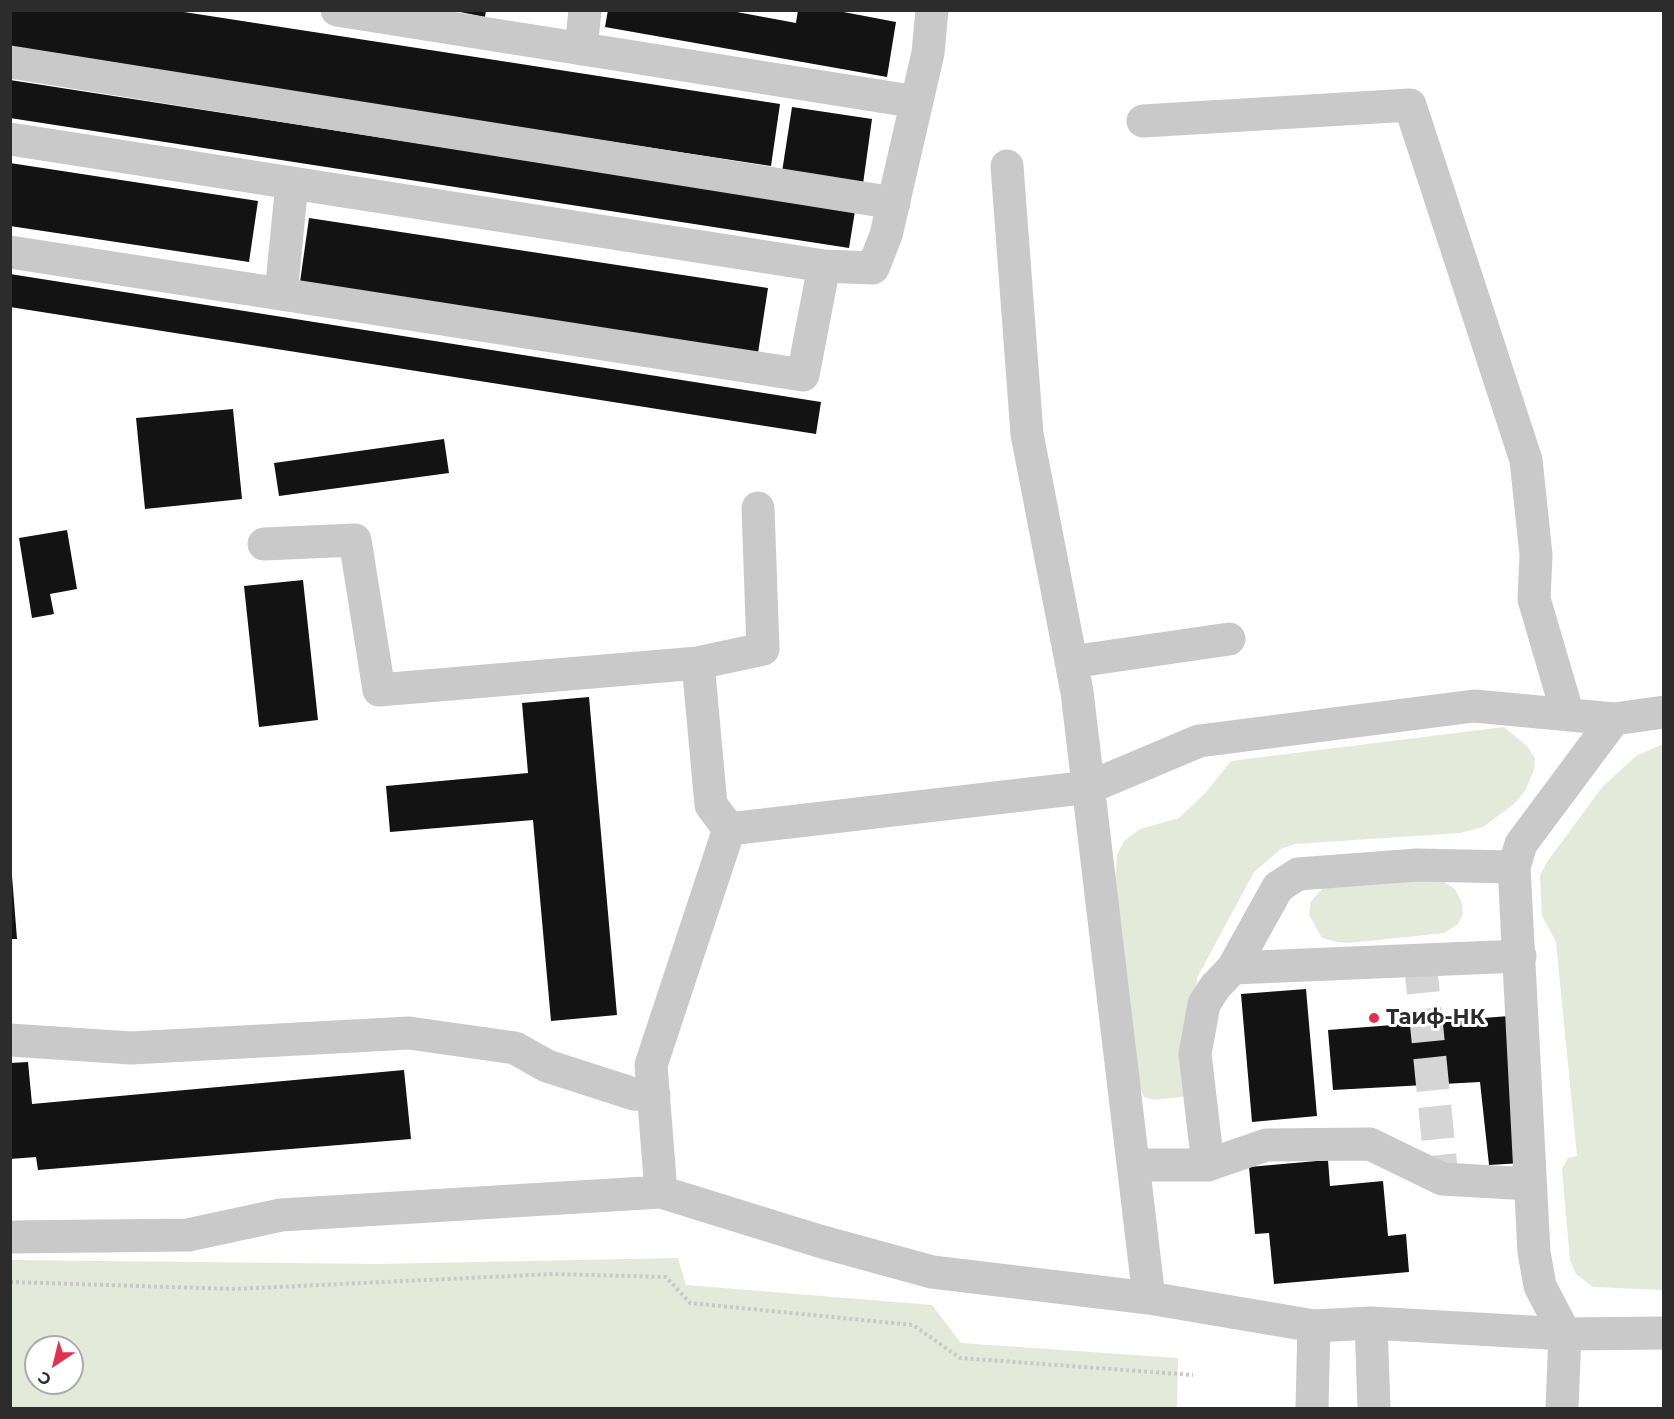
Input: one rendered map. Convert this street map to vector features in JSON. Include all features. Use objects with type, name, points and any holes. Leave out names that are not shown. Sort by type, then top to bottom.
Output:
[{"type":"lane","points":[[337,10],[917,102]]},
{"type":"lane","points":[[581,49],[585,10]]},
{"type":"lane","points":[[10,140],[824,266],[873,268],[886,235],[894,204],[928,53],[932,10]]},
{"type":"lane","points":[[10,62],[894,204]]},
{"type":"lane","points":[[1143,121],[1410,105],[1526,460],[1536,555],[1534,599],[1568,715]]},
{"type":"lane","points":[[1007,166],[1027,434],[1071,662],[1090,787],[1149,1298]]},
{"type":"lane","points":[[281,294],[292,183]]},
{"type":"lane","points":[[10,252],[803,375],[824,266]]},
{"type":"lane","points":[[264,544],[355,540],[379,690],[698,663],[763,649],[758,508]]},
{"type":"lane","points":[[1071,662],[1229,639]]},
{"type":"lane","points":[[698,663],[711,805],[729,829]]},
{"type":"lane","points":[[729,829],[1090,787],[1199,741],[1474,706],[1614,719],[1664,712]]},
{"type":"lane","points":[[1562,1408],[1565,1334],[1540,1286],[1534,1252],[1514,867],[1521,844],[1614,719]]},
{"type":"lane","points":[[661,1192],[651,1065],[729,829]]},
{"type":"lane","points":[[1208,1165],[1195,1054],[1204,1004],[1215,987],[1233,968],[1278,887],[1298,874],[1417,865],[1514,867]]},
{"type":"lane","points":[[1233,968],[1520,956]]},
{"type":"lane","points":[[10,1040],[131,1048],[409,1033],[515,1048],[547,1066],[634,1094],[654,1095]]},
{"type":"lane","points":[[1134,1166],[1208,1165],[1266,1145],[1370,1144],[1442,1179],[1530,1184]]},
{"type":"lane","points":[[10,1238],[188,1235],[281,1215],[661,1192],[819,1241],[932,1272],[1149,1298],[1314,1326],[1371,1323],[1565,1334],[1664,1333]]},
{"type":"lane","points":[[1371,1323],[1374,1408]]},
{"type":"lane","points":[[1312,1408],[1314,1326]]},
{"type":"path","points":[[10,1282],[234,1289],[553,1274],[666,1277],[690,1304],[913,1325],[960,1358],[1193,1374]]},
{"type":"green space","points":[[1504,727],[1527,746],[1535,758],[1534,770],[1525,791],[1514,804],[1483,827],[1460,833],[1295,844],[1281,849],[1254,872],[1197,978],[1189,1096],[1154,1100],[1144,1097],[1140,1088],[1115,885],[1117,855],[1124,841],[1140,829],[1179,818],[1206,792],[1231,761]]},
{"type":"green space","points":[[1663,744],[1663,1290],[1593,1287],[1576,1274],[1570,1260],[1562,1169],[1568,1158],[1577,1156],[1556,942],[1542,916],[1540,875],[1603,786],[1636,756]]},
{"type":"green space","points":[[1438,878],[1455,889],[1462,903],[1463,914],[1458,924],[1444,933],[1349,943],[1337,942],[1322,938],[1309,915],[1311,901],[1324,887]]},
{"type":"green space","points":[[678,1258],[686,1285],[932,1305],[961,1343],[1178,1358],[1177,1408],[11,1408],[11,1260],[378,1264]]},
{"type":"building","points":[[10,10],[171,10],[780,104],[771,166],[10,50]]},
{"type":"building","points":[[450,10],[486,10],[485,17]]},
{"type":"building","points":[[608,10],[726,10],[796,23],[798,10],[833,10],[896,22],[887,77],[605,27]]},
{"type":"building","points":[[10,80],[855,211],[849,248],[10,118]]},
{"type":"building","points":[[792,107],[872,119],[863,184],[782,172]]},
{"type":"building","points":[[10,163],[258,201],[249,262],[10,226]]},
{"type":"building","points":[[309,218],[768,288],[758,353],[300,282]]},
{"type":"building","points":[[10,274],[821,402],[816,434],[10,307]]},
{"type":"building","points":[[233,409],[242,499],[145,509],[136,418]]},
{"type":"building","points":[[444,439],[449,473],[279,496],[274,463]]},
{"type":"building","points":[[67,530],[77,589],[50,594],[54,614],[32,618],[19,538]]},
{"type":"building","points":[[303,580],[318,720],[259,727],[244,586]]},
{"type":"building","points":[[589,697],[617,1015],[551,1021],[533,820],[390,832],[386,786],[528,773],[522,703]]},
{"type":"building","points":[[12,876],[17,939],[10,939],[10,877]]},
{"type":"building","points":[[1306,989],[1317,1116],[1252,1122],[1241,994]]},
{"type":"building","points":[[1509,1016],[1523,1163],[1489,1165],[1480,1082],[1333,1090],[1328,1030]]},
{"type":"building","points":[[28,1062],[32,1104],[404,1070],[411,1139],[38,1170],[36,1157],[10,1159],[10,1063]]},
{"type":"building","points":[[1328,1160],[1330,1186],[1383,1181],[1388,1236],[1406,1234],[1409,1272],[1274,1284],[1269,1233],[1255,1234],[1249,1167]]},
{"type":"tunnel","points":[[1420,960],[1442,1179]]},
{"type":"place","name":"Таиф-НК","points":[[1374,1018]]}]
